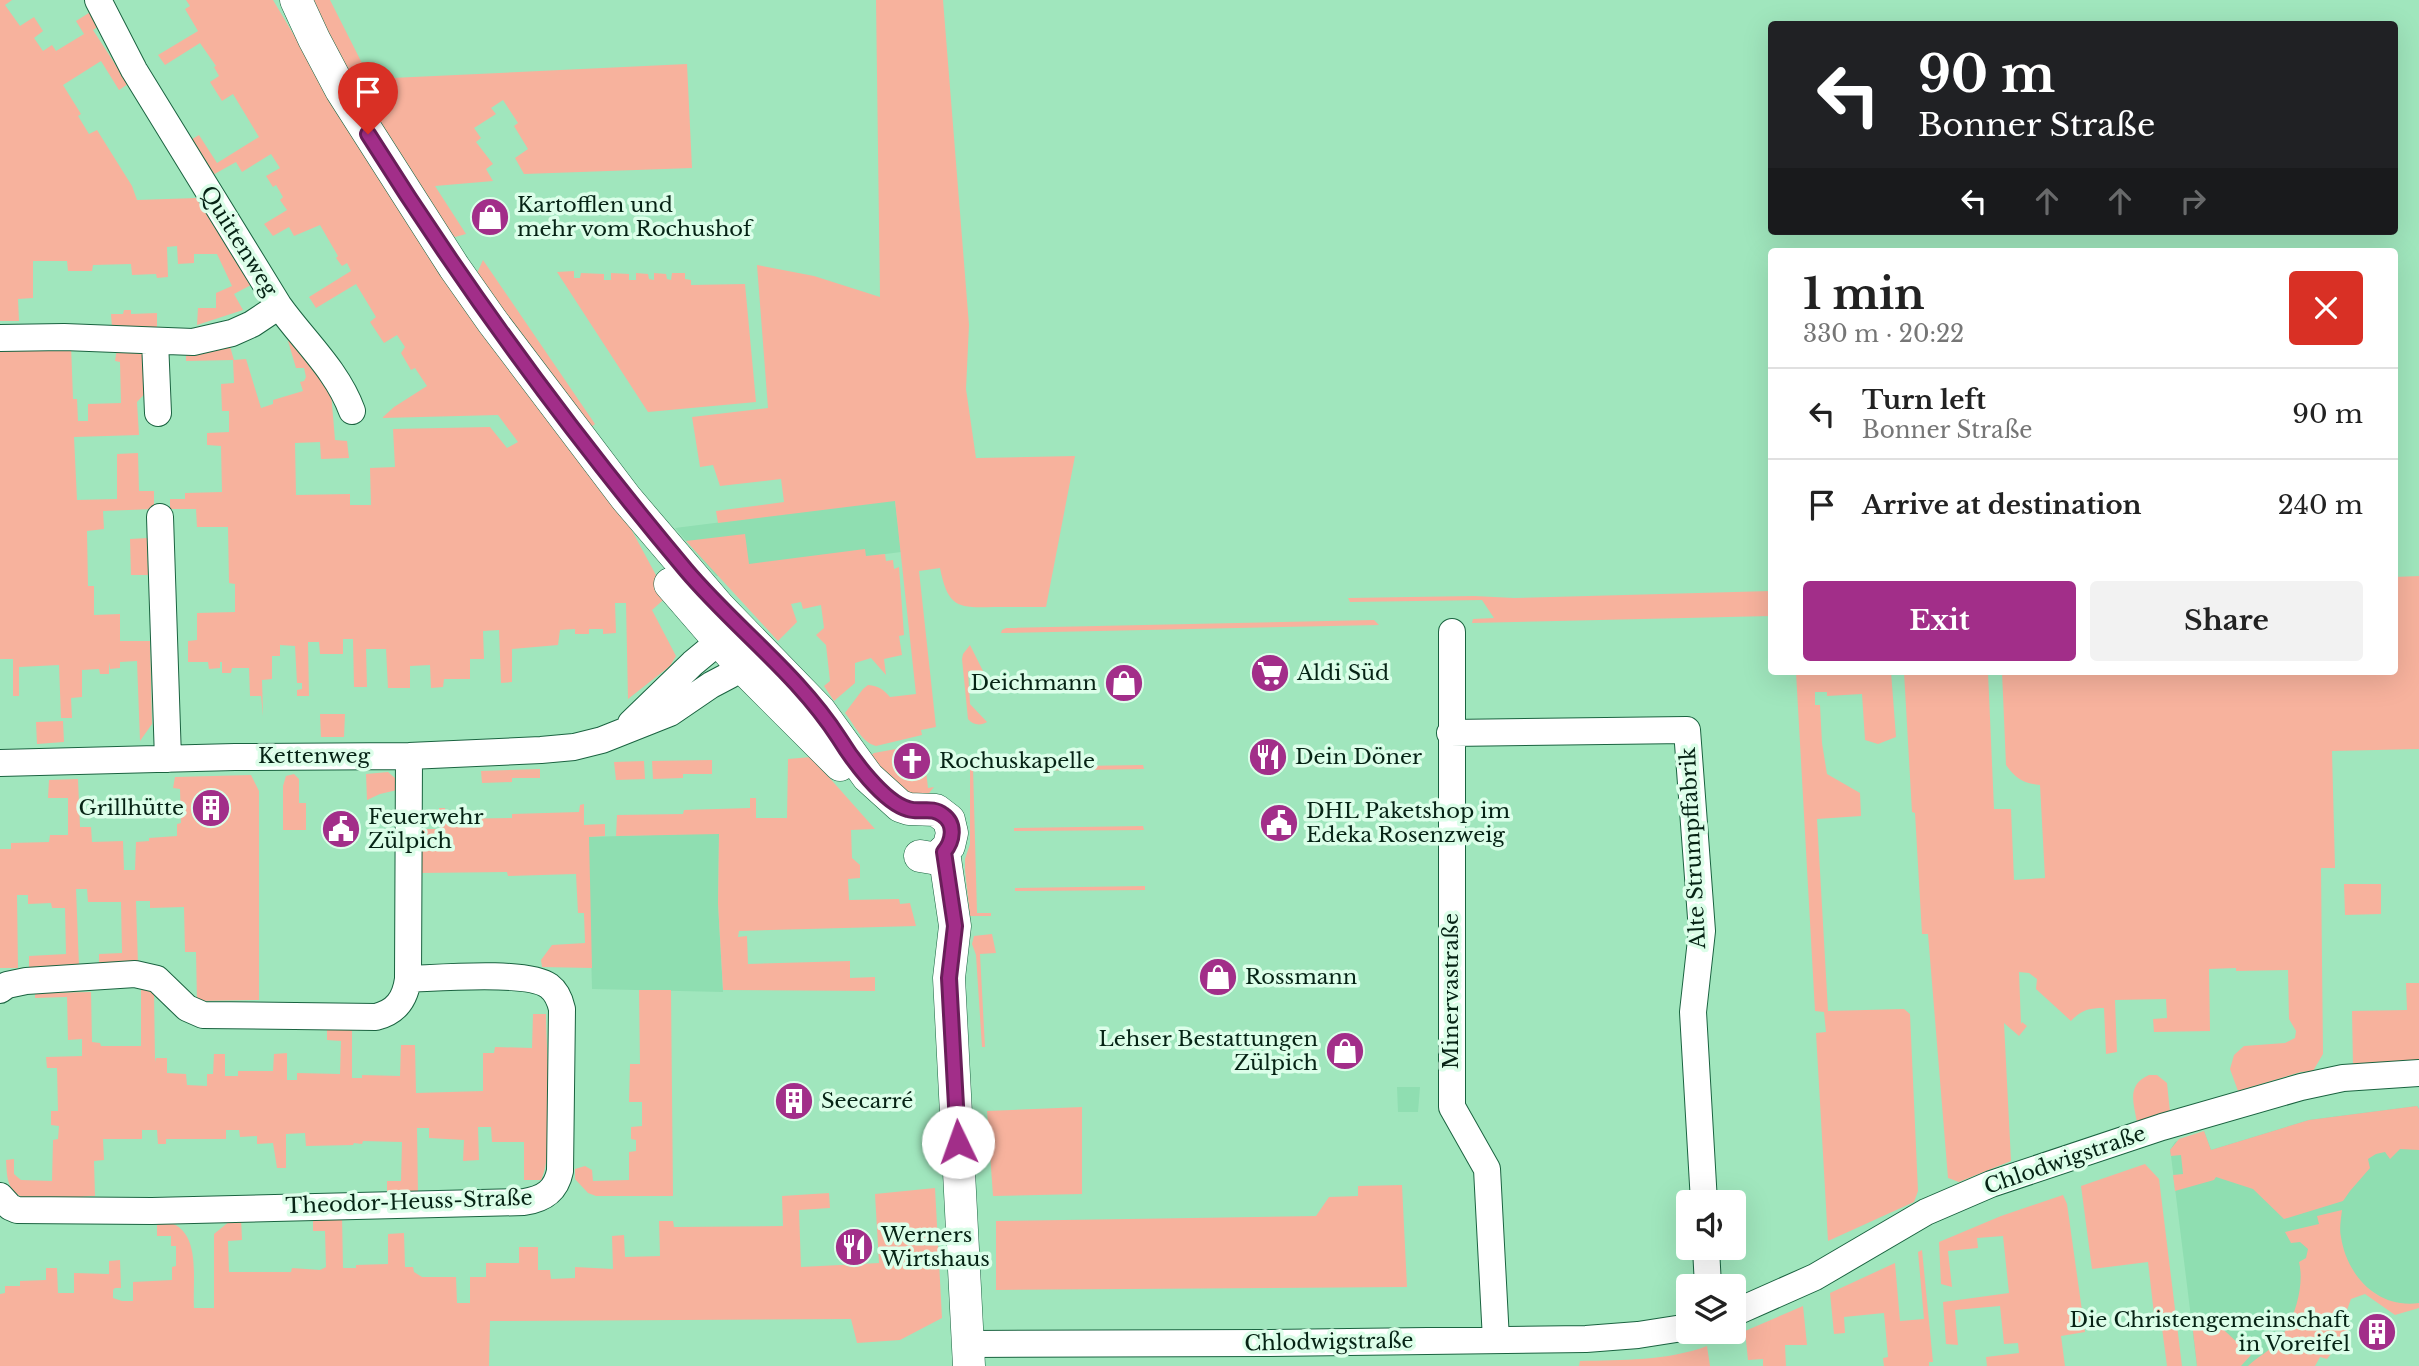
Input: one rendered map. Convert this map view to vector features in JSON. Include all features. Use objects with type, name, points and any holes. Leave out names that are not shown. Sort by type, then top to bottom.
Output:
[{"type":"main road","points":[[288,0],[314,39]]},
{"type":"main road","points":[[296,0],[341,90],[454,267],[626,498],[662,574],[728,634],[922,837],[955,926],[949,978],[968,1355]]},
{"type":"street","name":"Quittenweg","points":[[0,338],[64,337],[193,342],[252,324],[279,306],[134,70],[98,0]]},
{"type":"street","points":[[279,306],[331,370],[344,390],[352,411]]},
{"type":"street","points":[[155,341],[158,413]]},
{"type":"street","points":[[160,517],[168,759]]},
{"type":"street","name":"Minervastraße","points":[[1452,632],[1452,1107],[1487,1169],[1496,1340]]},
{"type":"street","name":"Kettenweg","points":[[625,729],[693,663],[728,634]]},
{"type":"street","name":"Kettenweg","points":[[0,763],[409,756],[574,747],[602,740],[670,713],[750,657]]},
{"type":"street","name":"Alte Strumpffabrik","points":[[1450,733],[1687,730],[1702,930],[1693,1012],[1703,1190]]},
{"type":"street","points":[[0,990],[13,980],[135,974],[158,979],[187,1008],[203,1015],[376,1017],[386,1014],[399,1005],[408,979],[409,756]]},
{"type":"street","name":"Theodor-Heuss-Straße","points":[[0,1196],[10,1207],[17,1210],[152,1211],[524,1202],[547,1195],[555,1186],[560,1171],[562,1009],[559,996],[543,982],[525,978],[408,979]]},
{"type":"street","name":"Chlodwigstraße","points":[[1746,1308],[1815,1277],[1926,1212],[1991,1184],[2162,1127],[2301,1087],[2343,1078],[2419,1073]]},
{"type":"street","name":"Chlodwigstraße","points":[[968,1355],[1586,1339],[1676,1329]]},
{"type":"shaded area","points":[[0,0],[12,0],[5,5],[20,26],[34,17],[43,31],[34,38],[43,51],[52,45],[56,51],[84,34],[76,21],[92,11],[100,25],[93,30],[128,84],[119,90],[101,61],[63,85],[81,114],[78,116],[89,134],[97,130],[132,186],[137,200],[197,198],[251,285],[234,294],[243,310],[197,325],[198,308],[216,308],[216,293],[232,286],[217,254],[194,254],[194,263],[178,264],[177,246],[167,247],[168,277],[157,278],[156,274],[132,275],[131,264],[93,265],[92,271],[68,271],[67,261],[33,261],[33,298],[18,299],[19,321],[0,321]]},
{"type":"shaded area","points":[[186,0],[273,0],[368,159],[623,514],[657,577],[670,594],[652,610],[676,656],[670,666],[628,699],[626,603],[615,603],[616,633],[603,634],[603,629],[589,629],[589,634],[575,634],[575,629],[560,630],[558,645],[512,649],[512,682],[501,683],[499,630],[483,631],[484,659],[470,659],[470,679],[444,679],[443,687],[431,688],[430,665],[410,666],[410,688],[388,688],[386,649],[366,649],[367,687],[354,687],[353,639],[343,639],[343,654],[320,654],[319,642],[308,642],[309,696],[297,696],[297,690],[302,689],[302,683],[297,683],[295,646],[280,645],[280,656],[272,656],[272,679],[262,680],[263,716],[261,696],[250,696],[249,668],[232,668],[231,673],[222,673],[222,662],[220,668],[209,669],[208,662],[188,662],[188,641],[197,640],[197,613],[235,612],[235,584],[229,583],[228,527],[197,527],[196,509],[170,509],[170,499],[185,499],[185,493],[222,492],[221,446],[207,445],[207,433],[229,432],[229,411],[222,411],[221,384],[234,383],[233,360],[186,361],[186,350],[228,340],[234,360],[246,359],[261,408],[273,404],[273,400],[303,391],[300,382],[306,377],[304,368],[296,368],[288,341],[297,338],[331,392],[335,440],[347,441],[349,458],[321,459],[320,442],[295,443],[296,495],[350,494],[350,505],[371,505],[370,468],[395,467],[393,429],[490,427],[507,448],[518,442],[498,415],[382,418],[427,386],[415,368],[411,370],[401,353],[405,347],[397,335],[384,343],[370,322],[376,317],[356,284],[316,308],[309,297],[351,271],[347,263],[342,266],[336,258],[338,256],[320,225],[294,236],[289,227],[273,236],[264,224],[287,210],[280,200],[283,197],[276,185],[273,187],[266,176],[280,168],[271,154],[242,172],[236,162],[211,176],[189,141],[199,135],[217,163],[259,137],[233,94],[222,101],[210,82],[219,76],[214,67],[216,66],[200,43],[165,65],[158,55],[198,31],[185,9],[190,6]]},
{"type":"shaded area","points":[[308,0],[330,0],[370,79],[687,64],[692,168],[524,174],[515,158],[528,149],[514,126],[518,123],[503,100],[491,108],[496,114],[474,128],[481,138],[476,142],[493,164],[486,169],[493,181],[435,186],[466,234],[455,237],[446,231],[381,129]]},
{"type":"shaded area","points":[[876,0],[943,0],[969,325],[966,389],[976,458],[1075,456],[1046,607],[963,606],[951,598],[940,568],[919,571],[936,727],[921,730],[922,735],[876,746],[862,737],[845,713],[863,689],[868,685],[875,686],[890,697],[916,694],[895,501],[718,523],[716,511],[784,502],[781,479],[720,486],[713,465],[700,467],[692,417],[768,408],[757,265],[814,276],[880,297]]},
{"type":"shaded area","points":[[483,260],[595,424],[587,430],[477,273]]},
{"type":"shaded area","points":[[574,271],[574,278],[580,278],[581,273],[604,274],[604,280],[611,280],[611,273],[629,274],[629,280],[636,280],[636,273],[648,274],[649,279],[654,280],[654,273],[666,274],[667,279],[671,280],[672,273],[685,273],[685,279],[691,280],[691,285],[745,284],[756,402],[648,412],[557,272]]},
{"type":"shaded area","points":[[124,310],[131,310],[131,314],[157,313],[157,330],[112,327],[111,314],[123,314]]},
{"type":"shaded area","points":[[0,345],[71,345],[73,399],[77,399],[78,421],[88,421],[88,404],[121,403],[120,362],[115,361],[117,349],[145,353],[150,388],[137,402],[139,435],[74,437],[77,500],[117,499],[117,454],[138,453],[139,491],[154,491],[154,509],[103,511],[104,529],[87,531],[88,586],[94,586],[94,615],[120,614],[120,641],[150,641],[152,724],[140,741],[137,661],[120,662],[120,668],[110,669],[109,662],[109,674],[100,674],[99,669],[82,670],[82,697],[71,698],[72,718],[61,718],[59,665],[19,667],[19,696],[13,696],[13,659],[0,659]]},
{"type":"shaded area","points":[[895,500],[901,552],[716,576],[675,528]]},
{"type":"shaded area","points":[[745,534],[749,564],[865,549],[866,556],[885,554],[886,561],[893,560],[894,569],[899,567],[904,635],[899,636],[902,655],[884,659],[886,675],[871,658],[855,663],[855,683],[834,701],[824,686],[830,681],[826,645],[816,635],[824,628],[821,605],[803,609],[801,602],[791,604],[797,622],[778,641],[686,541]]},
{"type":"shaded area","points":[[147,538],[148,575],[131,575],[130,539]]},
{"type":"shaded area","points":[[2419,576],[2419,749],[2332,751],[2335,868],[2321,868],[2323,1054],[2313,1071],[2301,1072],[2238,1091],[2230,1069],[2234,1055],[2244,1046],[2285,1043],[2295,1038],[2296,1031],[2289,1019],[2288,970],[2209,969],[2210,1031],[2154,1032],[2153,1019],[2167,1018],[2166,999],[2115,1000],[2117,1052],[2106,1054],[2104,1008],[2086,1010],[2071,1021],[2036,989],[2037,979],[2029,973],[2019,972],[2021,1024],[2022,1022],[2027,1026],[2019,1036],[2004,1023],[2011,1161],[1959,1182],[1948,1178],[1928,934],[1922,934],[1904,675],[1988,675],[1994,809],[2011,809],[2014,880],[2045,878],[2040,785],[2020,780],[2006,765],[2002,675],[2398,675],[2398,577]]},
{"type":"shaded area","points":[[1768,591],[1768,616],[1472,623],[1473,619],[1494,618],[1482,600],[1350,602],[1348,598],[1514,598]]},
{"type":"shaded area","points":[[1374,620],[1379,625],[1001,633],[1006,628]]},
{"type":"shaded area","points":[[970,645],[986,677],[968,671],[970,704],[987,722],[982,724],[974,724],[968,719],[962,659]]},
{"type":"shaded area","points":[[1796,675],[1891,675],[1896,737],[1878,744],[1865,740],[1862,694],[1827,696],[1827,692],[1815,692],[1815,705],[1820,705],[1827,774],[1860,793],[1861,816],[1817,819],[1828,1011],[1904,1009],[1910,1014],[1918,1191],[1914,1202],[1828,1241],[1816,1033],[1826,1032],[1824,1012],[1815,1011]]},
{"type":"shaded area","points":[[320,714],[345,714],[344,737],[321,737]]},
{"type":"shaded area","points":[[63,721],[64,742],[37,744],[36,722]]},
{"type":"shaded area","points":[[923,744],[928,788],[934,787],[925,798],[908,797],[867,759],[874,753]]},
{"type":"shaded area","points":[[811,757],[875,829],[851,830],[852,858],[860,865],[860,878],[848,879],[849,900],[899,899],[900,904],[910,903],[916,926],[739,931],[738,937],[747,936],[748,964],[850,961],[850,978],[875,977],[875,991],[723,990],[718,903],[719,834],[616,836],[617,815],[683,814],[684,810],[750,808],[750,798],[756,798],[756,818],[787,818],[788,759]]},
{"type":"shaded area","points":[[974,759],[990,759],[990,765],[973,767],[977,913],[991,913],[991,916],[970,916],[965,870],[970,844],[970,765]]},
{"type":"shaded area","points":[[712,760],[712,774],[683,774],[683,778],[653,779],[652,761]]},
{"type":"shaded area","points":[[644,761],[645,779],[616,780],[614,762]]},
{"type":"shaded area","points":[[1143,765],[1144,769],[1014,771],[1014,767]]},
{"type":"shaded area","points":[[540,769],[540,778],[512,778],[512,782],[482,783],[481,771]]},
{"type":"shaded area","points":[[388,772],[395,778],[397,790],[367,800],[366,774]]},
{"type":"shaded area","points":[[294,774],[299,779],[299,803],[306,803],[306,830],[283,830],[283,786],[286,776]]},
{"type":"shaded area","points":[[251,775],[259,791],[259,1000],[197,1001],[196,952],[185,952],[184,907],[150,908],[150,901],[136,901],[138,965],[99,965],[99,954],[122,953],[121,902],[88,902],[87,889],[76,889],[79,966],[29,967],[29,956],[66,954],[65,908],[52,908],[51,903],[28,904],[28,895],[17,895],[18,968],[0,968],[0,849],[11,849],[11,843],[49,842],[50,835],[68,835],[68,798],[48,798],[49,780],[78,779],[80,827],[91,827],[92,842],[123,841],[124,870],[135,870],[136,842],[177,836],[177,824],[181,823],[180,789],[173,788],[175,777]]},
{"type":"shaded area","points":[[584,804],[584,825],[605,824],[605,836],[589,837],[592,968],[542,967],[541,960],[552,945],[585,943],[584,913],[578,913],[576,874],[508,876],[507,872],[418,873],[418,829],[440,829],[439,808],[445,808],[446,819],[512,818],[512,814],[579,812],[580,805]]},
{"type":"shaded area","points":[[1143,826],[1144,830],[1014,831],[1014,828]]},
{"type":"shaded area","points":[[719,833],[718,904],[723,992],[592,989],[588,837]]},
{"type":"shaded area","points":[[2344,884],[2381,884],[2381,914],[2345,915]]},
{"type":"shaded area","points":[[1145,886],[1145,890],[1015,891],[1015,888]]},
{"type":"shaded area","points":[[992,934],[996,953],[980,954],[985,1047],[982,1047],[976,955],[972,944],[974,936]]},
{"type":"shaded area","points":[[2406,983],[2419,983],[2419,1062],[2353,1067],[2352,1011],[2407,1010]]},
{"type":"shaded area","points":[[141,985],[154,990],[155,1062],[156,1058],[167,1058],[167,1073],[186,1074],[187,1085],[207,1086],[207,1074],[213,1074],[214,1054],[225,1054],[225,1076],[238,1076],[238,1071],[273,1071],[274,1054],[287,1053],[287,1080],[297,1080],[297,1073],[340,1074],[341,1041],[327,1040],[327,1029],[352,1029],[352,1078],[362,1078],[362,1075],[400,1076],[401,1045],[415,1045],[416,1093],[483,1091],[483,1053],[494,1053],[495,1047],[532,1048],[533,1014],[546,1014],[549,1125],[548,1148],[541,1180],[524,1180],[524,1142],[492,1142],[491,1127],[478,1127],[479,1160],[463,1161],[464,1140],[429,1138],[429,1128],[417,1128],[418,1194],[387,1195],[387,1181],[401,1181],[402,1142],[363,1141],[362,1144],[353,1145],[306,1146],[305,1133],[286,1134],[286,1168],[277,1168],[273,1143],[257,1144],[257,1136],[240,1137],[239,1130],[226,1130],[226,1139],[166,1139],[166,1144],[158,1144],[157,1130],[142,1130],[142,1139],[103,1139],[104,1160],[94,1161],[95,1196],[43,1199],[18,1195],[9,1184],[6,1160],[14,1159],[14,1174],[21,1180],[52,1181],[53,1140],[58,1139],[59,1126],[51,1125],[51,1111],[58,1111],[57,1068],[47,1068],[46,1057],[82,1056],[82,1039],[68,1040],[67,997],[35,998],[35,993],[91,992],[92,1042],[100,1043],[101,1046],[141,1046]]},
{"type":"shaded area","points":[[639,990],[671,990],[673,1196],[596,1196],[588,1193],[575,1179],[575,1169],[585,1166],[592,1170],[593,1181],[629,1180],[629,1152],[636,1151],[636,1140],[631,1139],[631,1127],[642,1126],[642,1102],[629,1102],[630,1064],[640,1064]]},
{"type":"shaded area","points":[[2149,1075],[2157,1075],[2167,1083],[2170,1112],[2137,1122],[2134,1089]]},
{"type":"shaded area","points":[[1397,1087],[1420,1087],[1418,1112],[1398,1112]]},
{"type":"shaded area","points":[[2417,1106],[2419,1308],[2386,1301],[2366,1287],[2331,1294],[2292,1366],[2197,1366],[2170,1150],[2175,1142],[2204,1131],[2211,1150],[2309,1120]]},
{"type":"shaded area","points":[[2417,1106],[2419,1150],[2400,1149],[2390,1159],[2385,1152],[2368,1159],[2370,1168],[2343,1201],[2284,1219],[2253,1189],[2216,1177],[2214,1180],[2175,1191],[2173,1175],[2183,1174],[2181,1155],[2171,1156],[2170,1150],[2179,1139],[2204,1131],[2211,1150],[2309,1120]]},
{"type":"shaded area","points":[[1082,1107],[1082,1194],[993,1196],[987,1111]]},
{"type":"shaded area","points":[[2145,1164],[2159,1179],[2182,1366],[2167,1366],[2160,1313],[2154,1314],[2148,1262],[2092,1269],[2081,1186]]},
{"type":"shaded area","points":[[1402,1185],[1407,1287],[996,1290],[996,1221],[1316,1216],[1329,1197],[1358,1196],[1358,1186]]},
{"type":"shaded area","points":[[935,1188],[942,1318],[900,1340],[857,1343],[851,1319],[490,1321],[489,1366],[0,1366],[0,1294],[5,1293],[5,1286],[20,1286],[20,1281],[46,1280],[46,1268],[57,1268],[58,1293],[74,1293],[74,1273],[109,1274],[109,1261],[120,1260],[121,1288],[113,1290],[113,1298],[133,1301],[133,1282],[172,1280],[172,1267],[176,1266],[176,1246],[171,1246],[171,1236],[157,1236],[157,1221],[172,1223],[182,1230],[189,1240],[194,1267],[194,1308],[214,1308],[214,1234],[230,1221],[241,1218],[242,1240],[228,1241],[229,1272],[291,1272],[292,1268],[320,1270],[326,1267],[325,1231],[313,1231],[313,1217],[342,1216],[343,1268],[388,1264],[388,1234],[404,1233],[405,1267],[413,1267],[414,1272],[422,1277],[456,1277],[457,1303],[470,1303],[470,1277],[486,1277],[486,1263],[519,1263],[519,1247],[538,1247],[538,1270],[550,1270],[551,1279],[575,1278],[575,1267],[613,1269],[612,1236],[624,1235],[625,1257],[660,1256],[659,1221],[673,1221],[674,1227],[783,1226],[782,1196],[829,1193],[830,1208],[799,1210],[801,1267],[879,1263],[875,1194]]},
{"type":"shaded area","points":[[2063,1195],[2067,1204],[2085,1332],[2061,1336],[2065,1366],[1987,1366],[1986,1357],[2019,1353],[2018,1343],[2004,1344],[2000,1306],[1955,1310],[1958,1345],[1946,1344],[1943,1302],[2009,1293],[2003,1236],[1977,1238],[1978,1248],[1948,1251],[1952,1287],[1941,1284],[1939,1242],[2001,1216]]},
{"type":"shaded area","points":[[2342,1210],[2340,1227],[2344,1251],[2358,1277],[2378,1295],[2390,1301],[2419,1303],[2419,1308],[2395,1315],[2365,1294],[2351,1299],[2346,1313],[2349,1340],[2343,1349],[2337,1346],[2327,1359],[2320,1357],[2315,1366],[2248,1366],[2278,1341],[2289,1324],[2297,1303],[2299,1262],[2306,1258],[2308,1249],[2300,1242],[2291,1243],[2285,1232],[2319,1224],[2317,1216]]},
{"type":"shaded area","points":[[1922,1250],[1933,1362],[1929,1362],[1929,1366],[1884,1366],[1883,1358],[1888,1357],[1884,1313],[1844,1317],[1845,1333],[1834,1334],[1830,1293],[1895,1263],[1900,1321],[1924,1319],[1918,1252]]},
{"type":"shaded area","points":[[1803,1306],[1807,1345],[1785,1345],[1786,1366],[1763,1366],[1763,1359],[1748,1360],[1746,1331]]},
{"type":"shaded area","points":[[2213,1320],[2251,1355],[2241,1366],[2197,1366],[2192,1323]]},
{"type":"shaded area","points":[[1707,1346],[1710,1366],[1579,1366],[1580,1361],[1660,1357]]},
{"type":"place","name":"Kartofflen und mehr vom Rochushof","points":[[490,217]]},
{"type":"place","name":"Aldi Süd","points":[[1270,673]]},
{"type":"place","name":"Deichmann","points":[[1124,683]]},
{"type":"place","name":"Dein Döner","points":[[1268,757]]},
{"type":"place","name":"Rochuskapelle","points":[[912,761]]},
{"type":"place","name":"Grillhütte","points":[[211,808]]},
{"type":"place","name":"DHL Paketshop im Edeka Rosenzweig","points":[[1279,823]]},
{"type":"place","name":"Feuerwehr Zülpich","points":[[341,829]]},
{"type":"place","name":"Rossmann","points":[[1218,977]]},
{"type":"place","name":"Lehser Bestattungen Zülpich","points":[[1345,1051]]},
{"type":"place","name":"Seecarré","points":[[794,1101]]},
{"type":"place","name":"Werners Wirtshaus","points":[[854,1247]]},
{"type":"place","name":"Die Christengemeinschaft in Voreifel","points":[[2377,1332]]},
{"type":"route","points":[[368,134],[492,321],[617,486],[688,572],[813,703],[868,777],[901,806],[909,810],[936,810],[948,820],[952,833],[949,846],[944,852],[955,926],[949,978],[958,1142]]}]
